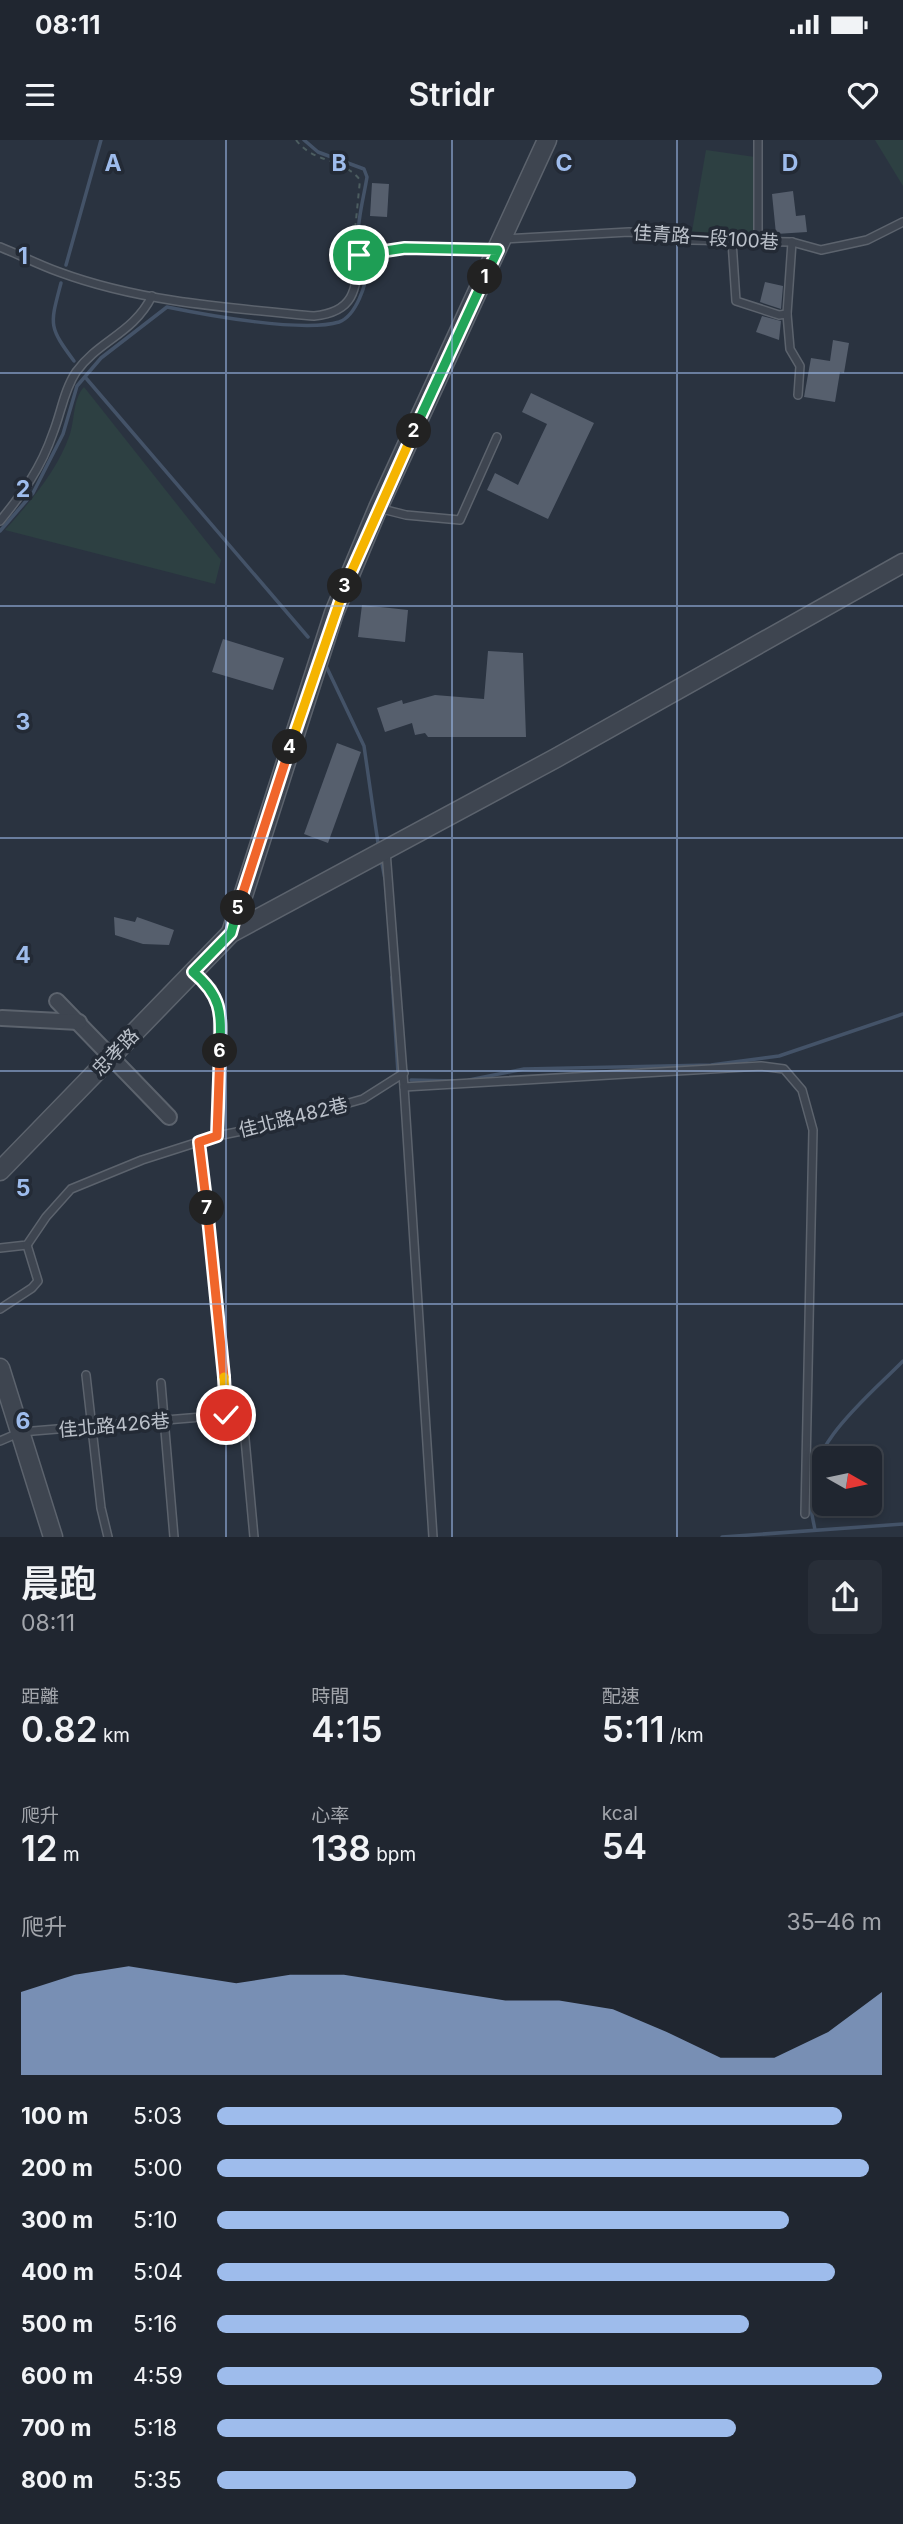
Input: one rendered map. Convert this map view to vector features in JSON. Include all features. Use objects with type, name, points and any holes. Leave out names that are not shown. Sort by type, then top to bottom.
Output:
[{"type":"street","points":[[231,933],[334,613],[378,508],[547,140]]},
{"type":"street","points":[[231,933],[903,563]]},
{"type":"street","name":"忠孝路","points":[[0,1171],[231,933]]},
{"type":"street","points":[[57,1001],[169,1117]]},
{"type":"street","points":[[2,1018],[79,1022]]},
{"type":"street","points":[[0,1368],[53,1537]]},
{"type":"lane","points":[[758,140],[758,240]]},
{"type":"lane","name":"佳青路一段100巷","points":[[359,255],[405,248],[500,244],[629,232],[732,241],[792,242],[821,250],[866,240],[903,222]]},
{"type":"lane","points":[[732,241],[736,301],[779,316],[787,314]]},
{"type":"lane","points":[[792,242],[787,314],[790,349],[800,366],[798,395]]},
{"type":"lane","points":[[0,247],[61,273],[152,296],[212,306],[313,316],[330,315],[345,308],[354,292],[359,255]]},
{"type":"lane","points":[[0,521],[35,476],[75,374],[87,359],[123,333],[142,315],[152,296]]},
{"type":"lane","points":[[378,508],[406,515],[460,520],[497,437]]},
{"type":"lane","points":[[386,850],[404,1073],[433,1537]]},
{"type":"lane","points":[[193,972],[212,988],[218,1005],[217,1136]]},
{"type":"lane","points":[[404,1087],[721,1068],[783,1069],[802,1090],[810,1109],[813,1129],[805,1514]]},
{"type":"lane","name":"佳北路482巷","points":[[27,1245],[46,1217],[71,1189],[142,1160],[217,1136],[271,1125],[363,1099],[404,1073]]},
{"type":"lane","points":[[199,1142],[222,1338],[226,1415],[243,1417],[254,1537]]},
{"type":"lane","points":[[0,1248],[27,1245],[38,1281],[0,1309]]},
{"type":"lane","points":[[86,1375],[101,1508],[108,1537]]},
{"type":"lane","points":[[161,1384],[174,1537]]},
{"type":"lane","name":"佳北路426巷","points":[[0,1441],[21,1433],[226,1415]]},
{"type":"path","points":[[296,140],[304,151],[342,164],[360,180],[354,240],[359,255]]},
{"type":"shaded area","points":[[875,140],[903,140],[903,186]]},
{"type":"shaded area","points":[[706,150],[755,157],[756,239],[691,237]]},
{"type":"shaded area","points":[[84,387],[221,560],[215,584],[5,530],[51,473],[70,434],[78,397]]},
{"type":"building","points":[[372,183],[389,184],[387,217],[370,216]]},
{"type":"building","points":[[793,191],[796,216],[805,215],[807,232],[776,234],[772,194]]},
{"type":"building","points":[[765,282],[783,286],[781,309],[760,302]]},
{"type":"building","points":[[762,316],[781,321],[779,340],[756,332]]},
{"type":"building","points":[[833,340],[849,343],[835,402],[804,397],[811,358],[830,361]]},
{"type":"building","points":[[531,393],[594,423],[548,519],[487,490],[495,473],[518,485],[547,424],[522,412]]},
{"type":"building","points":[[362,605],[408,610],[405,642],[358,637]]},
{"type":"building","points":[[223,639],[284,658],[273,690],[212,672]]},
{"type":"building","points":[[488,651],[523,653],[526,737],[428,737],[425,733],[415,735],[412,723],[385,732],[377,708],[402,700],[403,704],[435,695],[484,699]]},
{"type":"building","points":[[337,743],[361,752],[328,843],[304,834]]},
{"type":"building","points":[[114,917],[135,922],[137,917],[174,930],[169,945],[143,944],[115,935]]},
{"type":"waterway","points":[[66,265],[101,140]]},
{"type":"waterway","points":[[0,531],[33,493],[63,434],[77,386],[101,358],[167,307],[254,322],[302,325],[339,322],[351,313],[363,290],[366,274],[367,263],[358,236],[367,177],[364,169],[318,152],[304,140]]},
{"type":"waterway","points":[[61,283],[53,317],[54,325],[59,340],[74,361]]},
{"type":"waterway","points":[[85,377],[308,637]]},
{"type":"waterway","points":[[327,668],[364,746],[378,843]]},
{"type":"waterway","points":[[382,864],[385,879]]},
{"type":"waterway","points":[[392,977],[398,1073]]},
{"type":"waterway","points":[[469,1080],[524,1069],[711,1065],[779,1056],[903,1014]]},
{"type":"waterway","points":[[411,1080],[455,1081]]},
{"type":"waterway","points":[[815,1530],[810,1498],[818,1459],[843,1422],[903,1361]]},
{"type":"waterway","points":[[722,1537],[903,1524]]},
{"type":"route","points":[[226,1415],[222,1338],[199,1142],[217,1136],[220,1022],[212,988],[193,972],[231,933],[334,613],[378,508],[498,250],[405,248],[359,255]]}]
